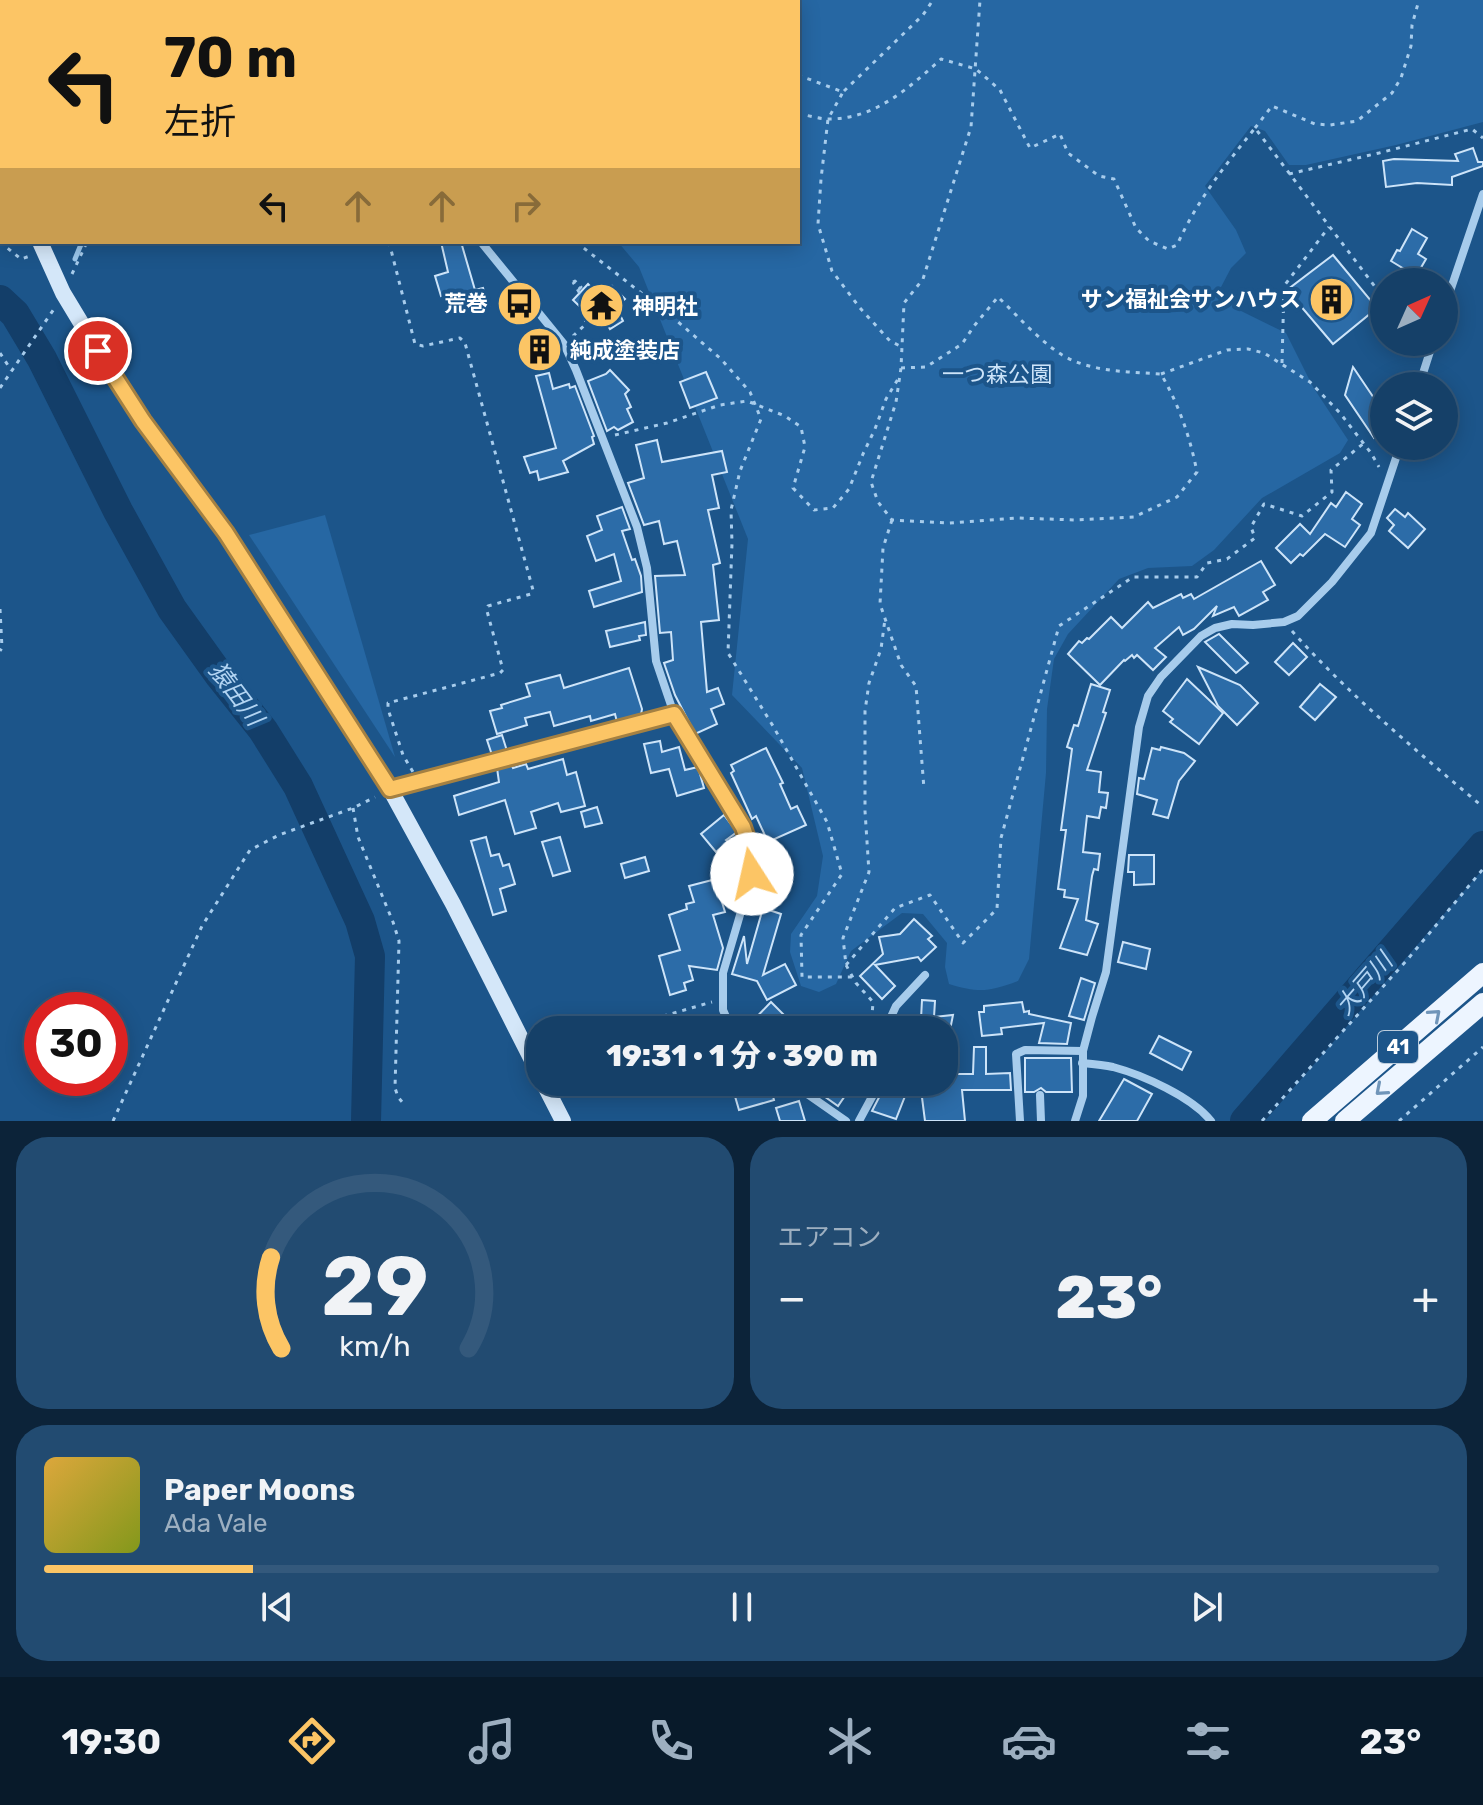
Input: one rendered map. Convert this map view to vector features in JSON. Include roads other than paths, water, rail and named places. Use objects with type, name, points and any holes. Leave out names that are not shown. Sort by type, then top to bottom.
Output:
[{"type":"main road","name":"41","points":[[1312,1121],[1483,973]]},
{"type":"main road","name":"41","points":[[1345,1121],[1483,1003]]},
{"type":"street","points":[[1457,268],[1483,194]]},
{"type":"street","points":[[483,244],[564,344],[576,370],[637,527],[647,568],[656,661],[674,714],[743,827],[752,853],[752,874],[723,973],[726,1016]]},
{"type":"street","points":[[42,246],[59,300],[226,533],[390,789],[526,1048]]},
{"type":"street","points":[[1075,1121],[1083,1096],[1083,1051],[1106,972],[1139,727],[1148,696],[1180,657],[1201,636],[1215,628],[1232,624],[1284,622],[1298,616],[1332,582],[1371,533],[1395,460]]},
{"type":"street","points":[[390,789],[674,714]]},
{"type":"street","points":[[891,1016],[896,1006],[925,975]]},
{"type":"street","points":[[1020,1121],[1016,1054],[1025,1050],[1083,1051]]},
{"type":"street","points":[[1082,1063],[1111,1066],[1135,1075],[1190,1101],[1211,1121]]},
{"type":"street","points":[[1040,1095],[1041,1121]]},
{"type":"street","points":[[550,1096],[563,1121]]},
{"type":"street","points":[[810,1096],[846,1121]]},
{"type":"street","points":[[859,1121],[872,1096]]},
{"type":"waterway","points":[[75,259],[81,244]]},
{"type":"waterway","name":"猿田川","points":[[0,300],[15,314],[42,359],[118,511],[172,609],[263,730],[298,786],[360,921],[370,956],[366,1121]]},
{"type":"waterway","name":"猿田川","points":[[15,314],[20,311]]},
{"type":"waterway","name":"大戸川","points":[[1245,1121],[1483,846]]},
{"type":"place","name":"サン福祉会サンハウス","points":[[1332,299]]},
{"type":"place","name":"荒巻","points":[[519,303]]},
{"type":"place","name":"神明社","points":[[601,306]]},
{"type":"place","name":"純成塗装店","points":[[539,350]]},
{"type":"park label","name":"一つ森公園","points":[[997,374]]}]
